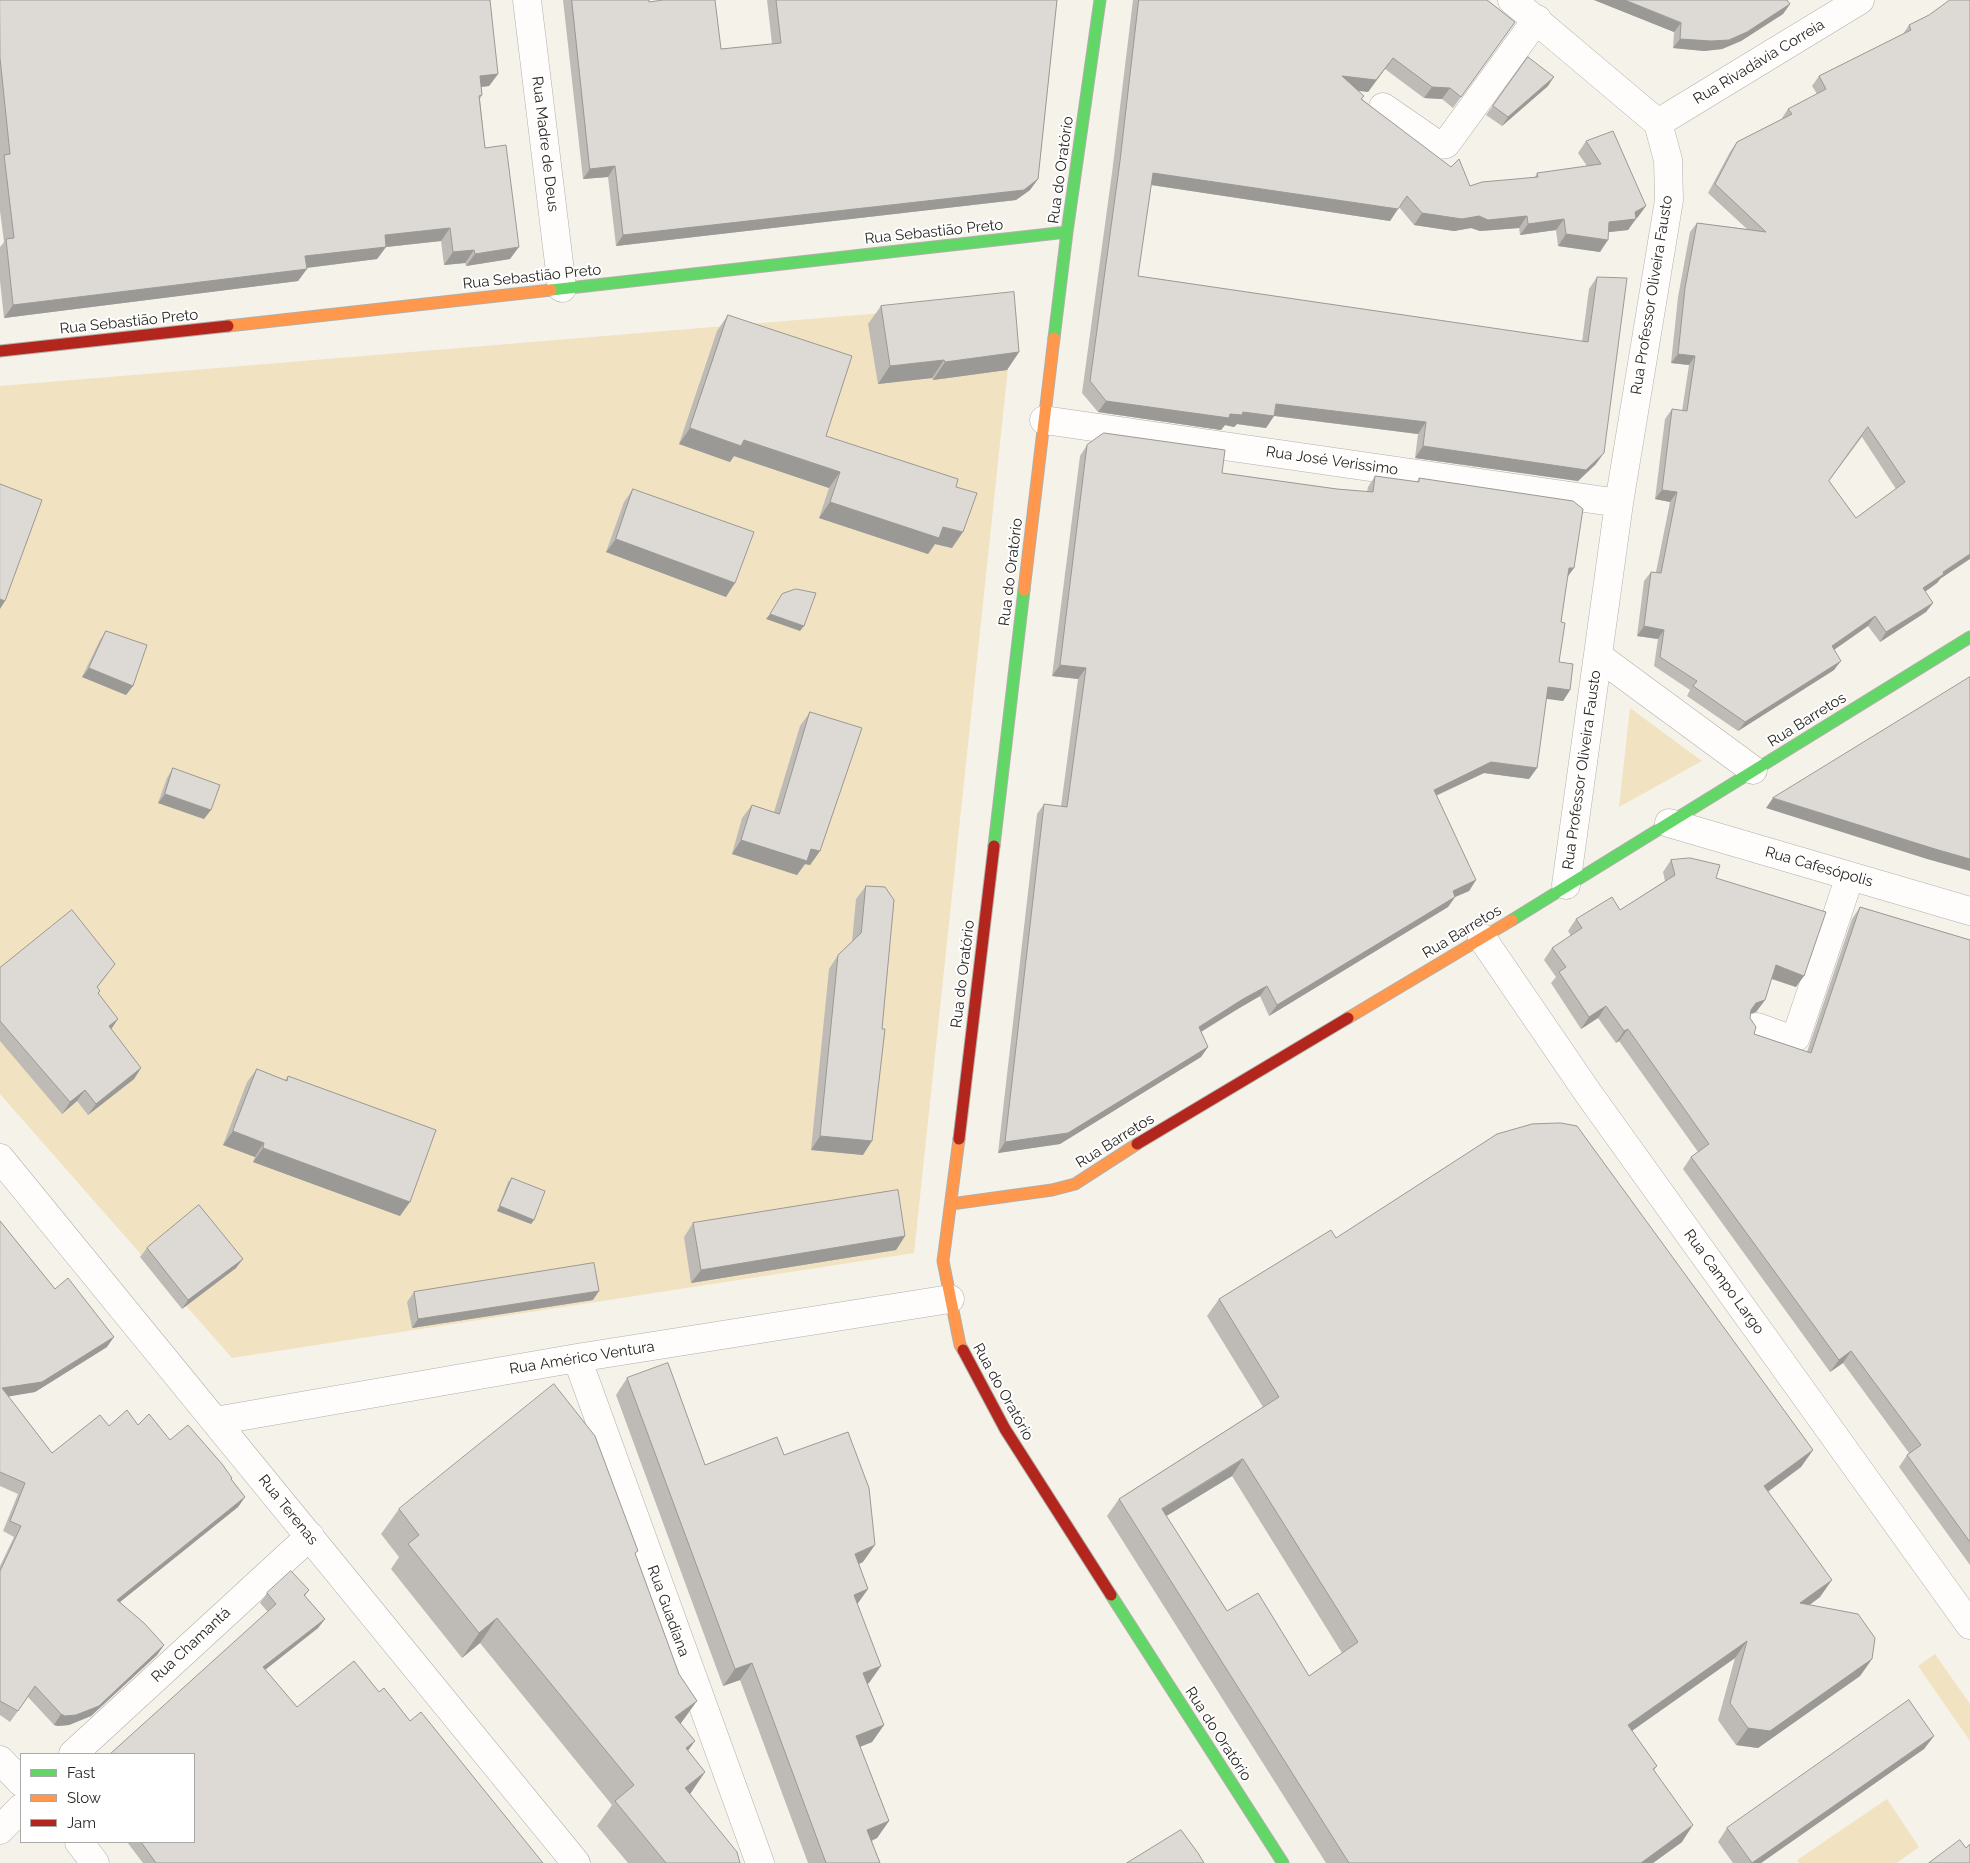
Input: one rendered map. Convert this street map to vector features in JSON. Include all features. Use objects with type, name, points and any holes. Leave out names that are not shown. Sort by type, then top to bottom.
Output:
[{"type":"street","name":"Rua Madre de Deus","points":[[527,0],[562,288]]},
{"type":"street","name":"Rua do Oratório","points":[[1100,0],[1067,232],[943,1261],[960,1345],[1005,1429],[1284,1863]]},
{"type":"street","points":[[1512,0],[1658,123]]},
{"type":"street","name":"Rua Rivadávia Correia","points":[[1658,123],[1860,0]]},
{"type":"street","points":[[1383,107],[1438,145],[1446,144],[1536,19]]},
{"type":"street","name":"Rua Professor Oliveira Fausto","points":[[1566,885],[1619,503],[1669,200],[1668,160],[1658,123]]},
{"type":"street","name":"Rua Sebastião Preto","points":[[0,351],[1067,232]]},
{"type":"street","name":"Rua José Verissimo","points":[[1044,420],[1619,503]]},
{"type":"street","name":"Rua Barretos","points":[[951,1204],[1052,1190],[1075,1184],[1179,1118],[1482,938],[1970,637]]},
{"type":"street","name":"Rua Professor Oliveira Fausto","points":[[1598,656],[1753,770]]},
{"type":"street","name":"Rua Cafesópolis","points":[[1669,823],[1970,911]]},
{"type":"street","points":[[1757,1027],[1790,1039],[1796,1037],[1850,876]]},
{"type":"street","name":"Rua Campo Largo","points":[[1482,938],[1588,1093],[1970,1625]]},
{"type":"street","name":"Rua Terenas","points":[[0,1158],[576,1863]]},
{"type":"street","name":"Rua Américo Ventura","points":[[215,1421],[577,1358],[950,1299]]},
{"type":"street","name":"Rua Guadiana","points":[[577,1358],[760,1863]]},
{"type":"street","name":"Rua Chamantá","points":[[74,1753],[310,1536]]},
{"type":"street","points":[[0,1760],[20,1781]]},
{"type":"street","points":[[0,1830],[20,1809]]},
{"type":"street","points":[[80,1843],[95,1863]]},
{"type":"shaded area","points":[[1015,302],[914,1253],[232,1358],[0,1094],[0,386]]},
{"type":"shaded area","points":[[1630,708],[1702,761],[1619,807]]},
{"type":"shaded area","points":[[1935,1654],[1970,1704],[1970,1741],[1918,1666]]},
{"type":"shaded area","points":[[1887,1799],[1919,1847],[1897,1863],[1799,1863],[1797,1860]]},
{"type":"building","points":[[0,0],[490,0],[498,74],[480,76],[482,95],[479,96],[485,148],[506,145],[519,247],[475,254],[474,250],[453,252],[450,228],[385,235],[386,247],[305,256],[307,269],[13,305],[6,239],[14,238],[4,155],[10,154],[0,58]]},
{"type":"building","points":[[572,0],[649,0],[649,2],[663,0],[715,0],[721,49],[781,43],[776,0],[1057,0],[1038,179],[1024,190],[623,235],[615,166],[590,169]]},
{"type":"building","points":[[1139,0],[1487,0],[1515,22],[1461,97],[1450,88],[1432,87],[1393,58],[1376,80],[1342,76],[1364,96],[1361,99],[1451,167],[1459,159],[1470,186],[1482,182],[1538,177],[1537,173],[1601,164],[1586,141],[1613,131],[1646,206],[1635,212],[1636,219],[1609,222],[1608,240],[1566,234],[1564,219],[1528,224],[1527,216],[1488,220],[1479,216],[1462,219],[1422,213],[1407,196],[1398,209],[1153,173],[1138,276],[1588,342],[1597,277],[1627,278],[1604,453],[1586,470],[1423,446],[1426,422],[1276,404],[1274,416],[1243,412],[1242,415],[1230,414],[1229,418],[1106,401],[1090,381],[1120,161]]},
{"type":"building","points":[[1625,0],[1787,0],[1790,4],[1747,32],[1729,40],[1711,41],[1680,39],[1681,23]]},
{"type":"building","points":[[1950,0],[1970,0],[1970,554],[1923,588],[1933,603],[1886,632],[1875,616],[1832,646],[1841,661],[1745,722],[1693,686],[1697,681],[1660,657],[1664,630],[1644,626],[1651,572],[1661,573],[1677,492],[1662,490],[1672,409],[1687,411],[1695,356],[1678,354],[1685,288],[1697,223],[1766,232],[1715,184],[1737,142],[1792,114],[1788,109],[1826,89],[1819,76],[1911,30],[1909,25],[1929,15]],"holes":[[[1868,427],[1905,482],[1856,518],[1829,481]]]},
{"type":"building","points":[[1528,57],[1554,77],[1508,117],[1493,106]]},
{"type":"building","points":[[1014,292],[1019,352],[945,362],[944,360],[890,366],[881,306]]},
{"type":"building","points":[[728,315],[852,356],[826,436],[958,479],[956,487],[977,493],[963,532],[943,527],[939,538],[830,502],[840,472],[744,440],[741,446],[690,428]]},
{"type":"building","points":[[1104,433],[1225,450],[1222,473],[1337,489],[1373,492],[1375,476],[1419,482],[1419,478],[1573,501],[1583,509],[1574,568],[1569,568],[1561,622],[1565,623],[1559,662],[1573,664],[1570,690],[1548,687],[1537,768],[1491,762],[1434,790],[1476,880],[1453,891],[1455,897],[1277,1005],[1267,986],[1243,999],[1199,1027],[1208,1047],[1068,1133],[1005,1142],[1044,804],[1067,807],[1086,668],[1060,665],[1087,445]]},
{"type":"building","points":[[0,484],[42,500],[5,601],[0,599]]},
{"type":"building","points":[[633,489],[754,532],[735,583],[616,539]]},
{"type":"building","points":[[796,589],[816,593],[804,626],[770,614],[782,594]]},
{"type":"building","points":[[106,631],[147,645],[133,686],[89,668]]},
{"type":"building","points":[[1970,677],[1970,859],[1773,798]]},
{"type":"building","points":[[810,712],[862,728],[820,851],[811,849],[807,861],[741,840],[752,805],[779,814]]},
{"type":"building","points":[[173,768],[220,785],[211,810],[165,794]]},
{"type":"building","points":[[1690,858],[1720,865],[1716,878],[1826,912],[1804,976],[1776,965],[1765,1000],[1756,1003],[1751,1010],[1750,1018],[1756,1027],[1754,1034],[1811,1053],[1860,907],[1970,940],[1970,1542],[1907,1455],[1921,1445],[1851,1351],[1839,1360],[1691,1157],[1709,1144],[1628,1029],[1624,1031],[1606,1006],[1589,1017],[1559,972],[1566,967],[1552,948],[1582,928],[1576,919],[1612,897],[1620,910],[1675,875],[1671,860]]},
{"type":"building","points":[[866,886],[885,887],[894,900],[882,1029],[885,1029],[872,1141],[820,1136],[838,955],[861,933]]},
{"type":"building","points":[[72,910],[115,964],[97,987],[100,991],[98,993],[118,1019],[109,1026],[141,1068],[96,1104],[85,1090],[70,1102],[0,1021],[0,968]]},
{"type":"building","points":[[257,1069],[287,1081],[288,1076],[436,1130],[410,1202],[263,1148],[264,1143],[233,1131]]},
{"type":"building","points":[[1561,1123],[1577,1126],[1813,1450],[1764,1486],[1832,1580],[1800,1603],[1858,1614],[1875,1638],[1872,1659],[1770,1731],[1748,1728],[1730,1703],[1747,1641],[1628,1725],[1657,1766],[1653,1769],[1693,1825],[1641,1863],[1349,1863],[1119,1499],[1279,1397],[1219,1299],[1331,1230],[1336,1238],[1497,1134],[1532,1124]],"holes":[[[1243,1459],[1358,1642],[1309,1676],[1258,1593],[1227,1611],[1162,1509]]]},
{"type":"building","points":[[512,1178],[545,1191],[534,1220],[500,1206]]},
{"type":"building","points":[[898,1190],[905,1236],[701,1270],[693,1223]]},
{"type":"building","points":[[199,1205],[243,1259],[188,1300],[147,1248]]},
{"type":"building","points":[[0,1221],[55,1289],[68,1278],[114,1337],[42,1382],[2,1388],[52,1453],[100,1415],[109,1426],[127,1410],[138,1425],[149,1414],[170,1440],[188,1425],[222,1464],[245,1497],[117,1600],[144,1623],[164,1645],[99,1706],[76,1715],[65,1716],[61,1714],[35,1686],[18,1711],[0,1701],[0,1571],[21,1526],[10,1521],[25,1483],[0,1472]]},
{"type":"building","points":[[594,1263],[599,1291],[418,1319],[414,1292]]},
{"type":"building","points":[[668,1363],[705,1465],[777,1437],[784,1455],[848,1432],[869,1488],[875,1545],[855,1554],[868,1589],[854,1595],[881,1666],[863,1673],[884,1725],[856,1736],[889,1821],[867,1830],[880,1863],[826,1863],[752,1663],[735,1669],[627,1378]]},
{"type":"building","points":[[554,1384],[595,1436],[638,1551],[635,1553],[679,1674],[697,1701],[675,1717],[695,1741],[686,1748],[705,1772],[685,1788],[737,1852],[740,1863],[666,1863],[615,1801],[634,1785],[497,1618],[479,1633],[408,1544],[419,1535],[399,1509]]},
{"type":"building","points":[[291,1571],[309,1590],[304,1595],[325,1619],[263,1667],[297,1707],[354,1661],[379,1692],[384,1688],[410,1721],[421,1712],[543,1863],[156,1863],[142,1843],[195,1843],[195,1753],[111,1753],[276,1604],[267,1593]]},
{"type":"building","points":[[1909,1700],[1934,1736],[1752,1863],[1727,1828]]},
{"type":"building","points":[[1181,1830],[1204,1863],[1127,1863]]},
{"type":"building","points":[[1960,1840],[1966,1848],[1970,1844],[1970,1863],[1929,1863]]},
{"type":"traffic: fast","points":[[1054,338],[1100,0]]},
{"type":"traffic: fast","points":[[551,290],[1067,232]]},
{"type":"traffic: fast","points":[[994,846],[1024,590]]},
{"type":"traffic: fast","points":[[1512,920],[1970,637]]},
{"type":"traffic: fast","points":[[1111,1595],[1283,1863]]},
{"type":"traffic: slow","points":[[228,326],[551,290]]},
{"type":"traffic: slow","points":[[1024,590],[1054,338]]},
{"type":"traffic: slow","points":[[1348,1018],[1512,920]]},
{"type":"traffic: slow","points":[[959,1139],[943,1261],[960,1345],[963,1350]]},
{"type":"traffic: slow","points":[[951,1204],[1052,1190],[1075,1184],[1137,1144]]},
{"type":"traffic: jam","points":[[0,351],[228,326]]},
{"type":"traffic: jam","points":[[959,1139],[994,846]]},
{"type":"traffic: jam","points":[[1137,1144],[1348,1018]]},
{"type":"traffic: jam","points":[[963,1350],[1005,1429],[1111,1595]]}]
